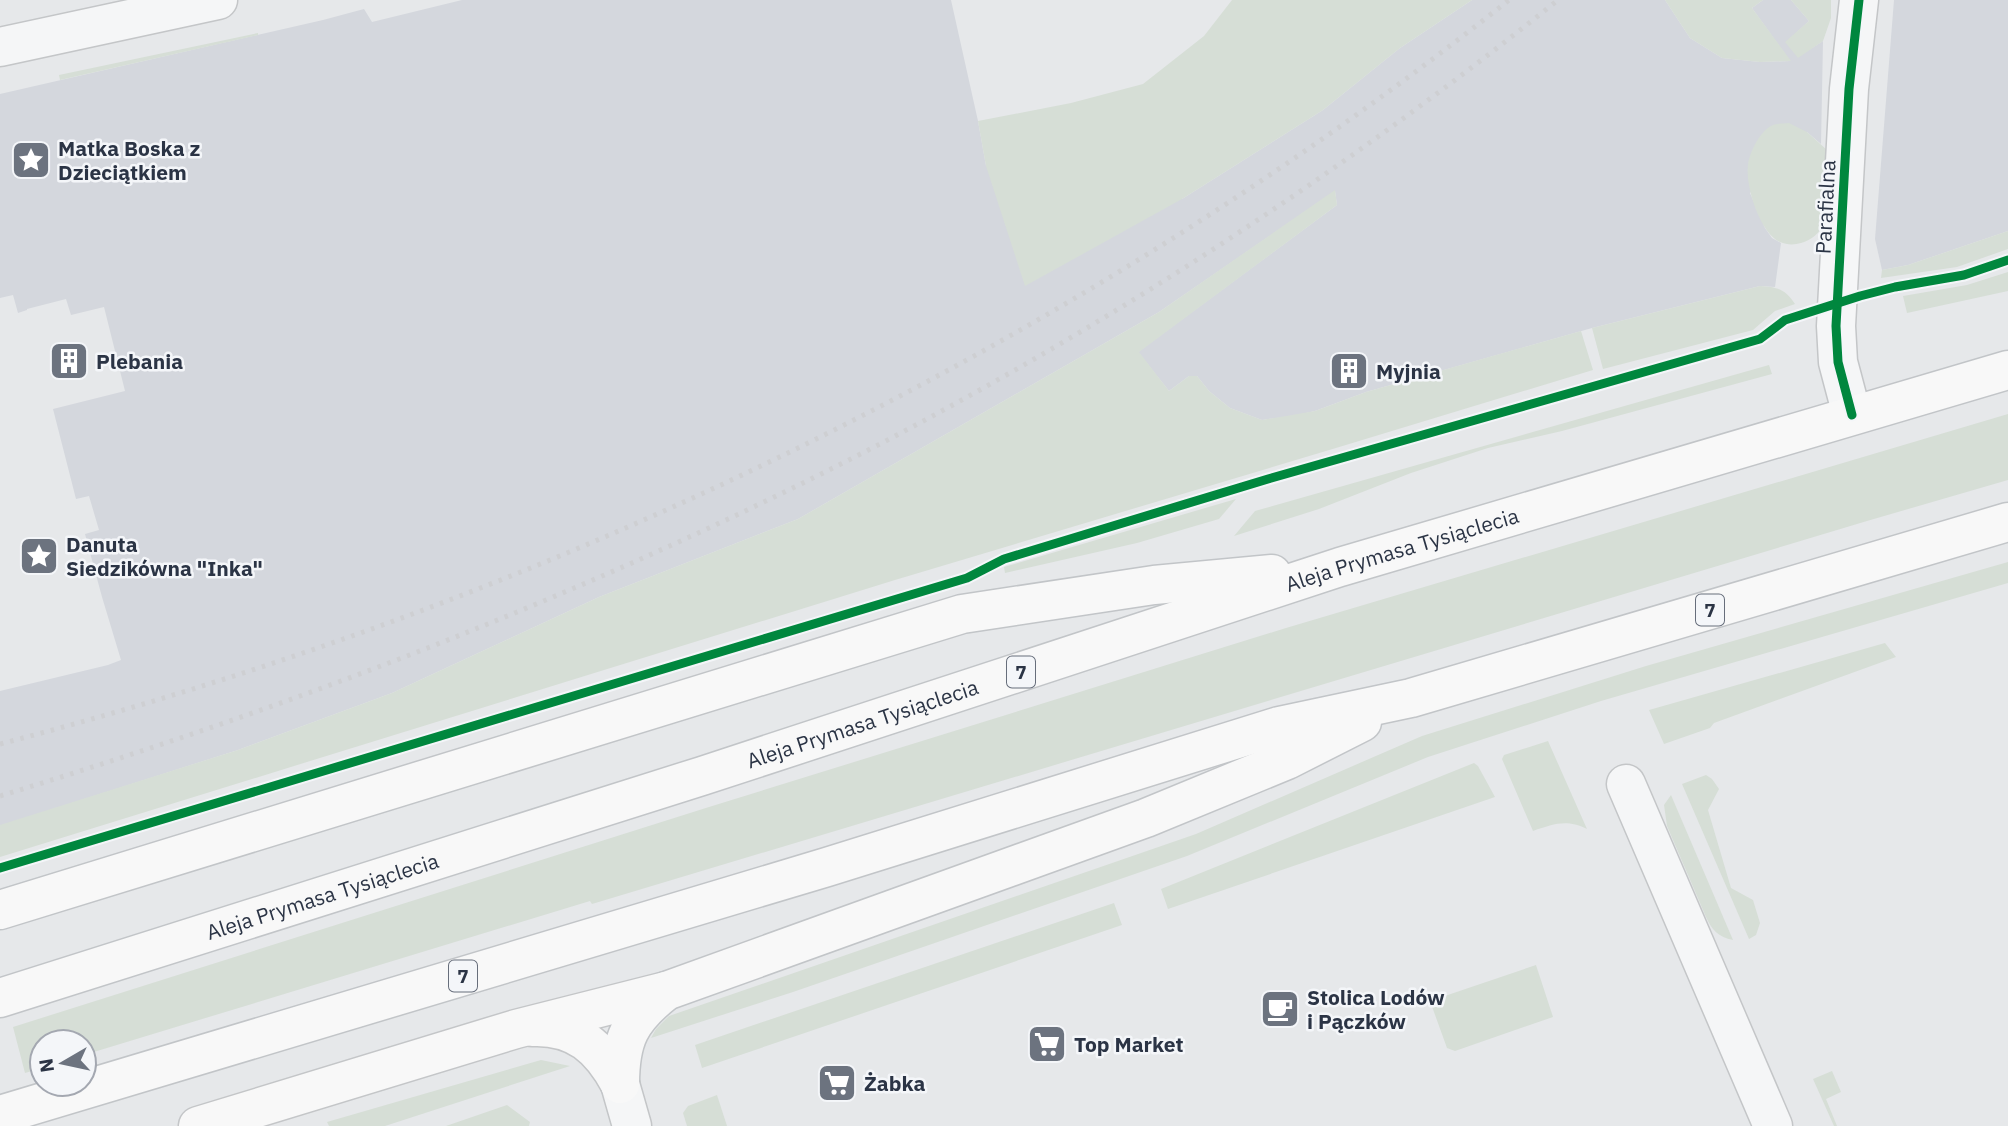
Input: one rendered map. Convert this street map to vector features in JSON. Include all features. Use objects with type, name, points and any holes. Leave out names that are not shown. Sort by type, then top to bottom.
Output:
[{"type":"main road","name":"Aleja Prymasa Tysiąclecia","points":[[0,998],[702,776],[1340,567],[2008,370]]},
{"type":"main road","name":"7","points":[[0,1115],[827,867],[1279,726],[1411,698],[2008,523]]},
{"type":"main road","points":[[0,910],[962,614],[1154,584],[1340,567]]},
{"type":"main road","points":[[198,1126],[516,1029],[666,991],[1146,818],[1287,760],[1411,698]]},
{"type":"main road","points":[[620,1084],[620,1060],[626,1038],[649,1003],[666,991]]},
{"type":"main road","points":[[516,1029],[556,1029],[574,1035],[594,1047],[610,1064],[620,1084]]},
{"type":"street","points":[[0,47],[218,0]]},
{"type":"street","name":"Parafialna","points":[[1852,415],[1838,362],[1836,326],[1849,89],[1859,0]]},
{"type":"street","points":[[1626,784],[1773,1126]]},
{"type":"street","points":[[620,1084],[632,1126]]},
{"type":"shaded area","points":[[462,0],[951,0],[986,166],[1182,199],[1323,110],[1400,48],[1472,0],[1665,0],[1690,38],[1722,58],[1760,62],[1790,61],[1752,8],[1763,0],[1791,0],[1809,21],[1786,42],[1798,57],[1823,41],[1821,144],[1807,132],[1750,193],[1765,228],[1772,238],[1781,243],[1775,287],[1760,286],[1592,328],[1366,392],[1298,415],[1262,420],[1230,408],[1209,391],[1197,376],[1189,376],[1169,391],[1138,352],[1337,205],[1335,191],[1159,312],[798,519],[599,597],[392,693],[238,750],[0,826],[0,691],[121,660],[85,534],[99,530],[89,496],[76,499],[53,409],[125,391],[104,307],[71,315],[66,299],[18,313],[13,295],[0,298],[0,94],[364,9],[372,22]]},
{"type":"shaded area","points":[[1232,0],[1472,0],[1400,48],[1323,110],[1182,199],[1025,286],[986,166],[978,121],[1071,103],[1143,84],[1204,36]]},
{"type":"shaded area","points":[[1665,0],[1763,0],[1752,8],[1791,61],[1760,62],[1722,58],[1690,38]]},
{"type":"shaded area","points":[[1791,0],[1831,0],[1831,18],[1823,41],[1798,58],[1785,42],[1809,21]]},
{"type":"shaded area","points":[[1894,0],[2008,0],[2008,231],[1908,265],[1882,270],[1875,239]]},
{"type":"shaded area","points":[[258,35],[60,80],[59,75]]},
{"type":"shaded area","points":[[1789,123],[1807,132],[1827,150],[1825,223],[1818,233],[1805,242],[1785,244],[1773,237],[1760,219],[1749,185],[1748,165],[1760,136],[1773,125]]},
{"type":"shaded area","points":[[1335,190],[1337,205],[1139,352],[1169,391],[1189,376],[1197,376],[1209,391],[1230,408],[1262,420],[1315,411],[1366,392],[1581,331],[1593,370],[895,580],[0,857],[0,825],[238,750],[392,693],[599,597],[798,519],[1159,312]]},
{"type":"shaded area","points":[[2008,231],[2008,249],[1957,267],[1881,278],[1882,270],[1908,265]]},
{"type":"shaded area","points":[[2008,272],[2008,291],[1907,313],[1903,296],[1967,285]]},
{"type":"shaded area","points":[[1760,286],[1780,290],[1795,304],[1775,311],[1753,330],[1603,369],[1592,328]]},
{"type":"shaded area","points":[[1769,365],[1772,374],[1562,431],[1488,448],[1411,473],[1319,509],[1234,536],[1255,511]]},
{"type":"shaded area","points":[[2008,414],[2008,480],[592,904],[590,901],[98,1051],[98,1028],[28,1028],[28,1072],[25,1073],[13,1027],[1286,628]]},
{"type":"shaded area","points":[[1236,499],[1219,519],[1137,543],[1005,573],[1004,567]]},
{"type":"shaded area","points":[[2008,562],[2008,583],[1601,701],[1428,757],[1187,856],[651,1038],[669,1016],[1196,834],[1422,736],[1646,666]]},
{"type":"shaded area","points":[[1885,643],[1896,657],[1714,723],[1710,728],[1664,744],[1649,710]]},
{"type":"shaded area","points":[[1548,741],[1587,829],[1566,823],[1533,831],[1502,759],[1504,755]]},
{"type":"shaded area","points":[[1474,763],[1495,797],[1168,909],[1161,889]]},
{"type":"shaded area","points":[[1706,775],[1719,789],[1708,810],[1731,888],[1753,900],[1760,923],[1756,935],[1749,939],[1682,784]]},
{"type":"shaded area","points":[[1671,795],[1733,940],[1719,935],[1708,922],[1667,826],[1664,805]]},
{"type":"shaded area","points":[[1114,903],[1122,925],[702,1068],[695,1045]]},
{"type":"shaded area","points":[[1536,965],[1553,1017],[1455,1051],[1447,1048],[1430,1001]]},
{"type":"shaded area","points":[[541,1060],[570,1066],[385,1126],[329,1126],[327,1122]]},
{"type":"shaded area","points":[[1832,1071],[1841,1092],[1826,1099],[1837,1126],[1834,1126],[1813,1079]]},
{"type":"shaded area","points":[[717,1095],[727,1126],[687,1126],[683,1113],[688,1106]]},
{"type":"shaded area","points":[[507,1105],[530,1122],[529,1126],[446,1126]]},
{"type":"railway","points":[[0,744],[203,686],[404,617],[601,539],[793,450],[981,352],[1163,244],[1339,127],[1509,0]]},
{"type":"railway","points":[[0,796],[225,723],[447,640],[557,596],[665,548],[878,445],[1056,346],[1229,239],[1396,124],[1558,0]]},
{"type":"cycle path","points":[[1852,415],[1838,362],[1836,326],[1849,89],[1859,0]]},
{"type":"cycle path","points":[[0,868],[967,578],[1004,559],[1268,479],[1760,339],[1785,320],[1860,296],[1964,275],[2008,260]]},
{"type":"place","name":"Matka Boska z Dzieciątkiem","points":[[31,160]]},
{"type":"place","name":"Plebania","points":[[69,361]]},
{"type":"place","name":"Myjnia","points":[[1349,371]]},
{"type":"place","name":"Danuta Siedzikówna \"Inka\"","points":[[39,556]]},
{"type":"place","name":"Stolica Lodów i Pączków","points":[[1280,1009]]},
{"type":"place","name":"Top Market","points":[[1047,1044]]},
{"type":"place","name":"Żabka","points":[[837,1083]]}]
